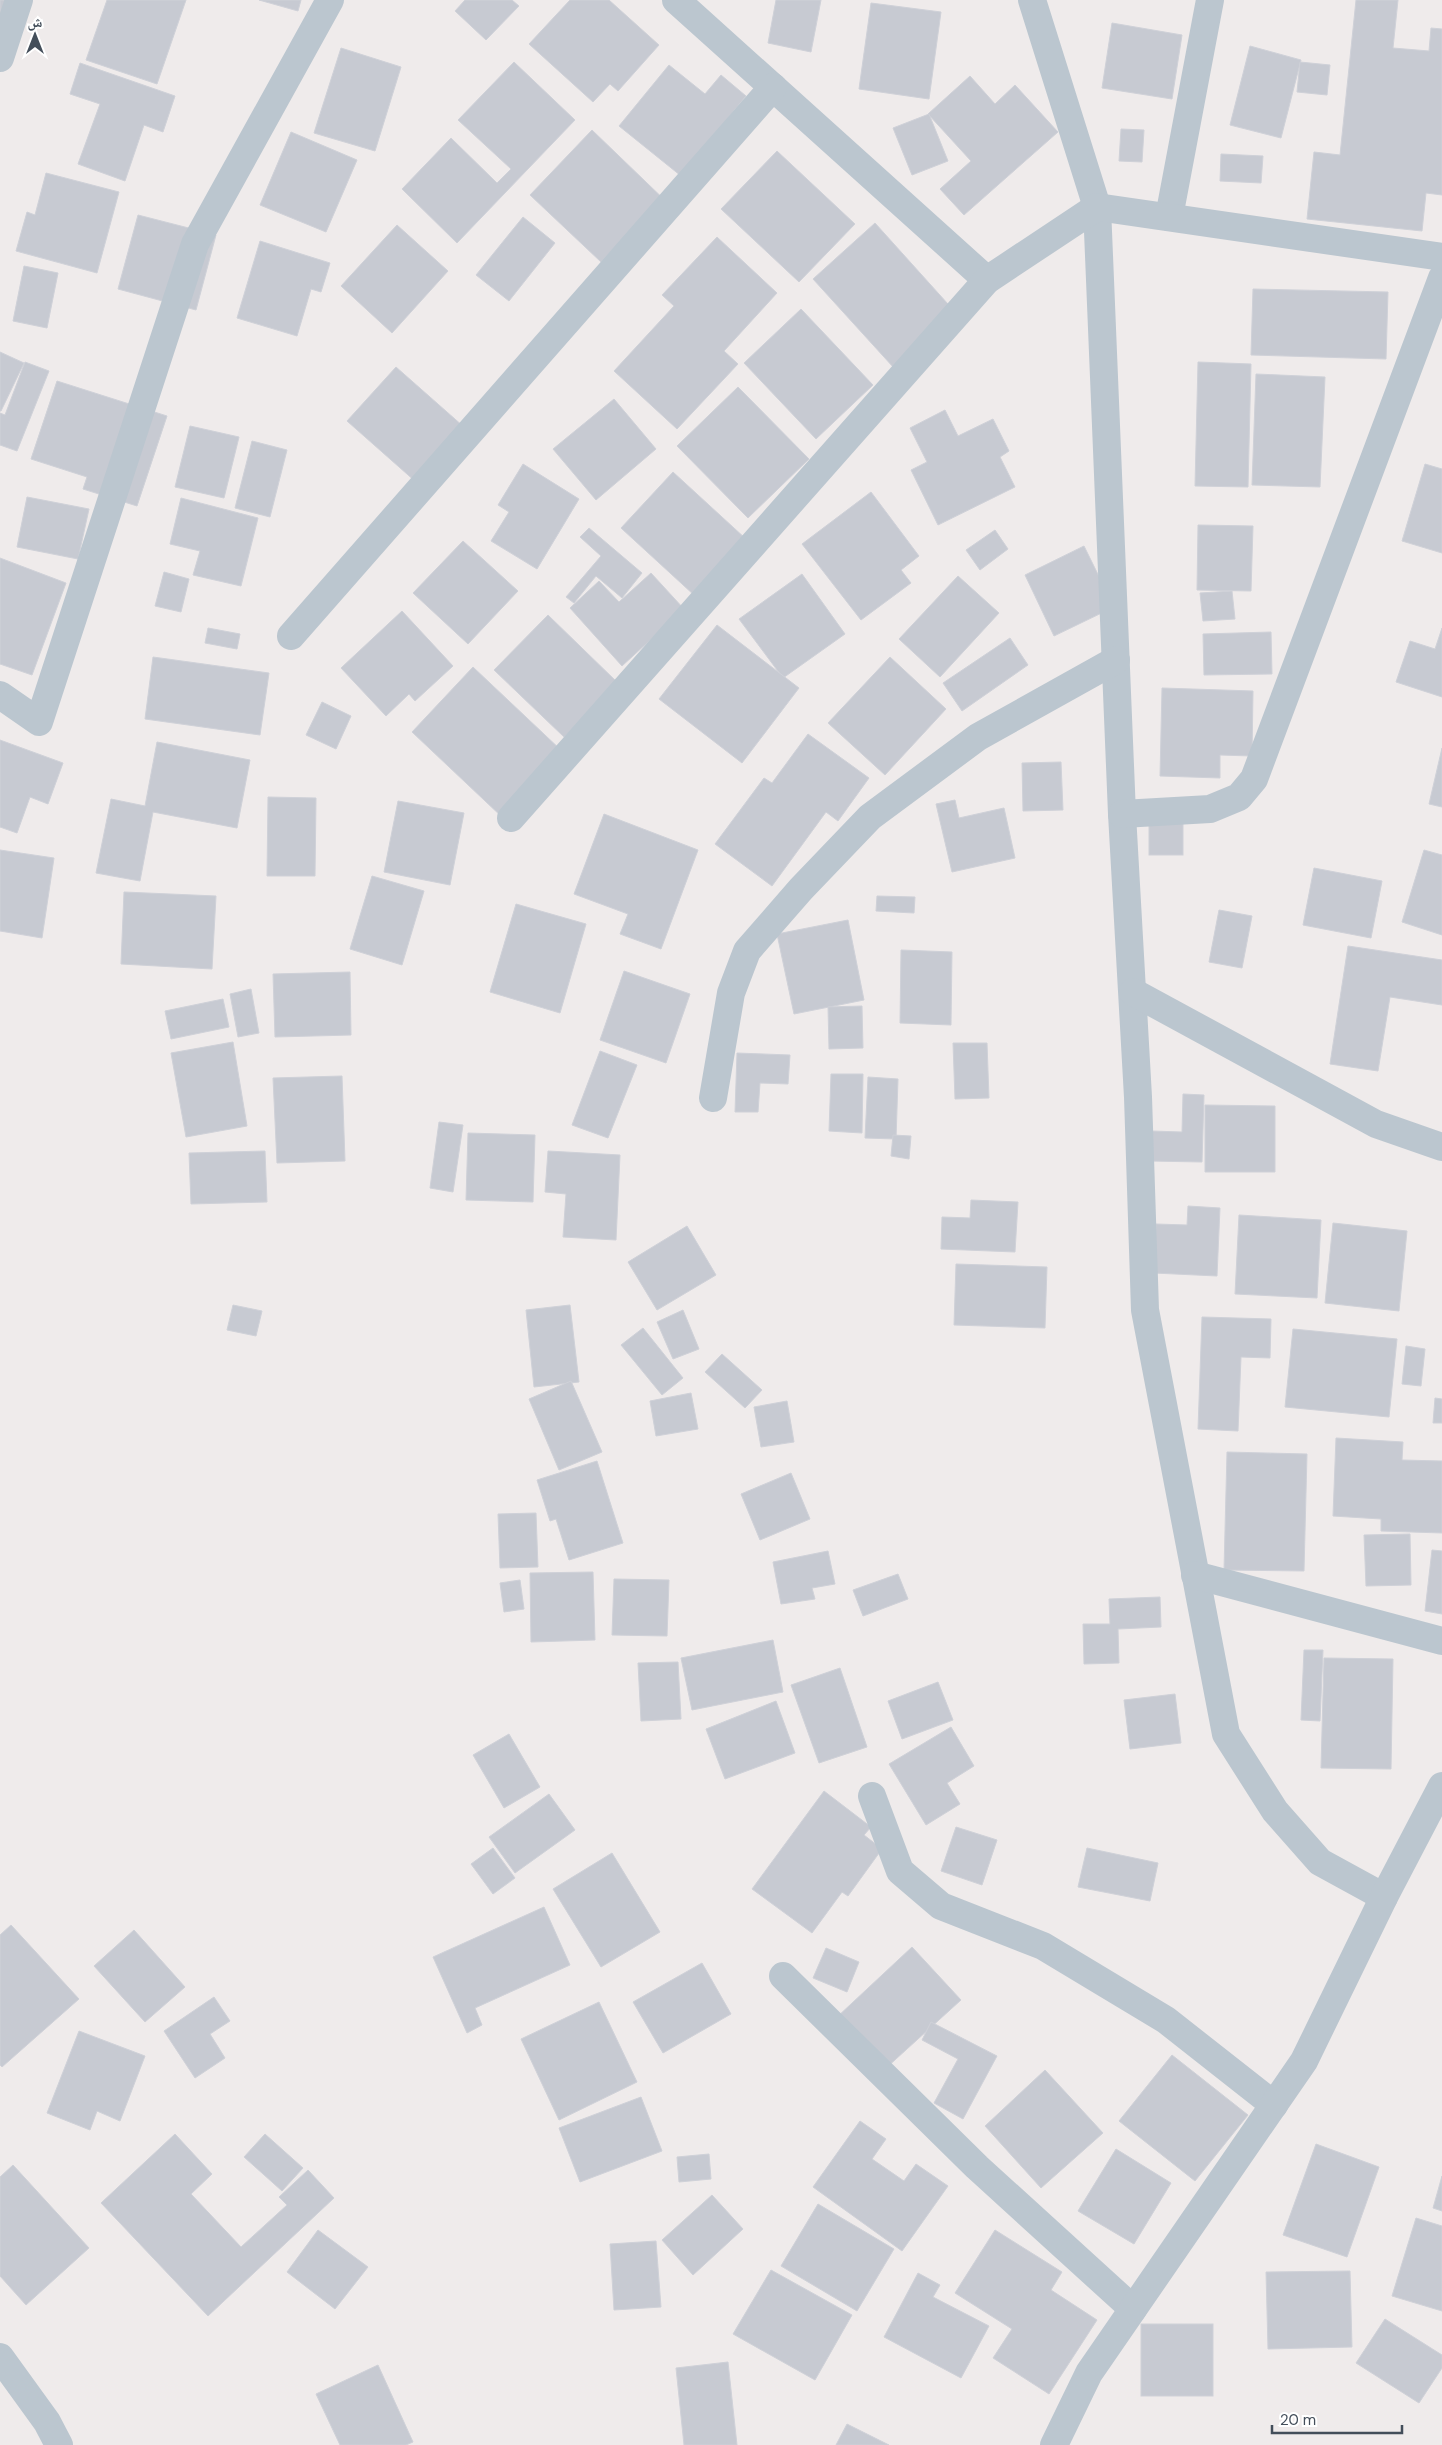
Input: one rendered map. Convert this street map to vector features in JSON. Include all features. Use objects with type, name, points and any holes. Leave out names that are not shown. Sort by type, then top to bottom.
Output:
[{"type":"street","points":[[0,58],[19,0]]},
{"type":"street","points":[[0,695],[39,722],[195,244],[330,0]]},
{"type":"street","points":[[676,0],[987,280]]},
{"type":"street","points":[[1032,0],[1097,207],[1122,814],[1134,992],[1145,1310],[1226,1734],[1275,1811],[1320,1862],[1384,1897]]},
{"type":"street","points":[[1169,218],[1210,0]]},
{"type":"street","points":[[291,636],[773,87]]},
{"type":"street","points":[[511,818],[987,280],[1097,207],[1442,257]]},
{"type":"street","points":[[1122,814],[1210,809],[1239,797],[1254,779],[1442,278]]},
{"type":"street","points":[[713,1098],[731,993],[747,951],[801,888],[870,817],[970,743],[1116,660]]},
{"type":"street","points":[[1134,992],[1376,1124],[1442,1147]]},
{"type":"street","points":[[1195,1575],[1442,1641]]},
{"type":"street","points":[[1054,2445],[1089,2373],[1304,2061],[1384,1897],[1442,1786]]},
{"type":"street","points":[[872,1796],[900,1871],[941,1906],[1043,1946],[1166,2020],[1274,2105]]},
{"type":"street","points":[[783,1976],[977,2167],[1134,2309]]},
{"type":"street","points":[[0,2357],[48,2422],[59,2445]]},
{"type":"building","points":[[0,0],[7,0],[0,27]]},
{"type":"building","points":[[107,0],[186,0],[157,84],[86,60]]},
{"type":"building","points":[[259,0],[301,0],[298,11]]},
{"type":"building","points":[[465,0],[512,0],[519,6],[486,40],[455,11]]},
{"type":"building","points":[[570,0],[609,0],[659,45],[618,91],[610,84],[593,102],[529,44]]},
{"type":"building","points":[[776,0],[821,0],[811,52],[768,43]]},
{"type":"building","points":[[1356,0],[1398,0],[1393,48],[1429,51],[1431,28],[1442,29],[1442,195],[1426,193],[1422,231],[1307,219],[1314,152],[1340,155]]},
{"type":"building","points":[[871,3],[941,12],[929,99],[859,89]]},
{"type":"building","points":[[1112,23],[1182,35],[1172,99],[1102,88]]},
{"type":"building","points":[[1250,46],[1301,60],[1281,138],[1230,125]]},
{"type":"building","points":[[341,48],[401,67],[375,151],[314,133]]},
{"type":"building","points":[[514,62],[575,120],[457,243],[402,189],[451,138],[497,183],[511,169],[458,120]]},
{"type":"building","points":[[1300,62],[1330,65],[1327,95],[1297,92]]},
{"type":"building","points":[[80,63],[175,96],[163,132],[144,125],[125,181],[78,164],[100,104],[70,94]]},
{"type":"building","points":[[669,65],[705,94],[721,75],[746,96],[728,118],[691,184],[619,126]]},
{"type":"building","points":[[970,76],[995,104],[1015,85],[1058,132],[964,215],[940,189],[971,161],[928,114]]},
{"type":"building","points":[[929,114],[948,161],[912,175],[893,128]]},
{"type":"building","points":[[1121,129],[1144,130],[1142,162],[1119,161]]},
{"type":"building","points":[[592,130],[674,209],[615,247],[601,262],[530,195]]},
{"type":"building","points":[[291,132],[357,160],[326,232],[260,205]]},
{"type":"building","points":[[777,151],[855,224],[799,282],[721,209]]},
{"type":"building","points":[[1221,154],[1263,156],[1261,183],[1220,181]]},
{"type":"building","points":[[46,173],[119,192],[97,273],[16,251],[27,212],[35,215]]},
{"type":"building","points":[[138,215],[216,235],[196,310],[118,289]]},
{"type":"building","points":[[523,217],[555,243],[509,301],[476,275]]},
{"type":"building","points":[[875,223],[966,324],[904,379],[813,279]]},
{"type":"building","points":[[397,225],[448,271],[392,333],[341,286]]},
{"type":"building","points":[[717,237],[777,293],[724,351],[738,364],[677,429],[614,371],[674,306],[662,295]]},
{"type":"building","points":[[260,241],[330,263],[321,292],[311,289],[297,336],[237,318]]},
{"type":"building","points":[[24,266],[58,273],[47,328],[13,321]]},
{"type":"building","points":[[1253,289],[1388,292],[1386,359],[1251,355]]},
{"type":"building","points":[[801,309],[873,385],[816,439],[744,363]]},
{"type":"building","points":[[0,352],[24,363],[1,411],[0,411]]},
{"type":"building","points":[[25,362],[49,371],[17,451],[0,445],[0,413],[5,415]]},
{"type":"building","points":[[1198,362],[1251,364],[1248,487],[1195,486]]},
{"type":"building","points":[[396,367],[464,427],[416,482],[347,421]]},
{"type":"building","points":[[1256,374],[1325,377],[1320,487],[1252,485]]},
{"type":"building","points":[[57,381],[167,416],[137,506],[83,489],[87,477],[31,459]]},
{"type":"building","points":[[738,387],[809,459],[748,518],[677,446]]},
{"type":"building","points":[[614,399],[656,449],[596,500],[553,449]]},
{"type":"building","points":[[945,410],[958,436],[993,419],[1009,451],[1000,457],[1015,487],[938,525],[911,470],[927,462],[910,428]]},
{"type":"building","points":[[190,426],[239,437],[224,498],[175,487]]},
{"type":"building","points":[[252,441],[287,450],[270,517],[235,508]]},
{"type":"building","points":[[523,464],[579,499],[537,569],[491,541],[509,512],[498,505]]},
{"type":"building","points":[[1425,464],[1442,469],[1442,553],[1402,541]]},
{"type":"building","points":[[673,472],[746,539],[694,595],[621,528]]},
{"type":"building","points":[[871,492],[919,556],[901,570],[911,583],[861,620],[802,544]]},
{"type":"building","points":[[27,497],[89,509],[78,559],[17,547]]},
{"type":"building","points":[[181,498],[258,518],[241,586],[193,575],[200,551],[170,544]]},
{"type":"building","points":[[1198,525],[1253,526],[1251,591],[1197,590]]},
{"type":"building","points":[[589,528],[642,573],[622,598],[596,576],[574,603],[566,597],[601,556],[580,537]]},
{"type":"building","points":[[995,530],[1008,549],[980,570],[966,550]]},
{"type":"building","points":[[463,541],[518,591],[468,644],[413,593]]},
{"type":"building","points":[[1084,546],[1114,607],[1054,636],[1025,575]]},
{"type":"building","points":[[0,558],[66,583],[32,675],[0,664]]},
{"type":"building","points":[[164,572],[189,579],[181,612],[155,606]]},
{"type":"building","points":[[651,573],[684,609],[622,666],[570,608],[599,581],[619,602]]},
{"type":"building","points":[[802,574],[845,634],[783,678],[739,619]]},
{"type":"building","points":[[958,576],[999,613],[940,677],[899,639]]},
{"type":"building","points":[[1232,591],[1235,619],[1203,621],[1200,593]]},
{"type":"building","points":[[402,611],[453,666],[415,701],[409,694],[386,716],[341,668]]},
{"type":"building","points":[[548,615],[618,683],[564,737],[494,670]]},
{"type":"building","points":[[717,625],[799,688],[742,763],[659,699]]},
{"type":"building","points":[[208,628],[240,634],[237,649],[205,643]]},
{"type":"building","points":[[1442,628],[1442,697],[1396,682],[1410,641],[1435,649]]},
{"type":"building","points":[[1271,632],[1272,674],[1204,675],[1203,634]]},
{"type":"building","points":[[1010,638],[1028,665],[962,711],[943,683]]},
{"type":"building","points":[[153,657],[269,673],[260,735],[145,719]]},
{"type":"building","points":[[890,657],[946,709],[885,775],[828,723]]},
{"type":"building","points":[[473,667],[563,752],[502,817],[412,732]]},
{"type":"building","points":[[1162,688],[1253,691],[1252,756],[1220,755],[1220,778],[1160,776]]},
{"type":"building","points":[[322,702],[351,716],[336,749],[306,735]]},
{"type":"building","points":[[808,734],[869,778],[838,821],[826,812],[772,886],[715,844],[764,778],[772,783]]},
{"type":"building","points":[[0,740],[63,763],[48,804],[30,797],[17,833],[0,827]]},
{"type":"building","points":[[157,742],[250,760],[237,828],[153,812],[140,881],[96,873],[111,799],[145,806]]},
{"type":"building","points":[[1442,748],[1442,807],[1429,804]]},
{"type":"building","points":[[1061,762],[1063,810],[1023,811],[1022,763]]},
{"type":"building","points":[[268,797],[316,798],[315,876],[267,876]]},
{"type":"building","points":[[955,800],[959,818],[1004,808],[1015,858],[952,872],[936,804]]},
{"type":"building","points":[[398,801],[464,813],[450,885],[384,872]]},
{"type":"building","points":[[604,814],[698,850],[661,949],[620,934],[628,914],[574,894]]},
{"type":"building","points":[[1149,821],[1183,821],[1183,855],[1149,855]]},
{"type":"building","points":[[0,850],[54,858],[42,938],[0,931]]},
{"type":"building","points":[[1424,850],[1442,855],[1442,935],[1402,922]]},
{"type":"building","points":[[1314,868],[1382,881],[1371,938],[1303,925]]},
{"type":"building","points":[[372,876],[424,891],[402,965],[350,949]]},
{"type":"building","points":[[124,892],[216,896],[212,969],[121,964]]},
{"type":"building","points":[[877,896],[915,897],[914,913],[876,911]]},
{"type":"building","points":[[516,904],[586,924],[560,1013],[490,992]]},
{"type":"building","points":[[1219,910],[1252,916],[1242,968],[1209,962]]},
{"type":"building","points":[[848,920],[864,1000],[794,1014],[777,934]]},
{"type":"building","points":[[1348,946],[1442,960],[1442,1005],[1390,997],[1378,1071],[1330,1064]]},
{"type":"building","points":[[901,950],[952,952],[951,1025],[900,1023]]},
{"type":"building","points":[[624,971],[690,994],[666,1063],[600,1040]]},
{"type":"building","points":[[350,972],[351,1035],[275,1037],[273,974]]},
{"type":"building","points":[[251,989],[259,1033],[238,1037],[230,994]]},
{"type":"building","points":[[223,999],[229,1027],[171,1039],[165,1011]]},
{"type":"building","points":[[862,1006],[863,1048],[829,1049],[828,1007]]},
{"type":"building","points":[[233,1042],[247,1126],[186,1137],[171,1053]]},
{"type":"building","points":[[953,1043],[987,1043],[989,1098],[955,1099]]},
{"type":"building","points":[[600,1051],[637,1065],[608,1138],[572,1125]]},
{"type":"building","points":[[737,1053],[790,1055],[788,1084],[760,1083],[758,1112],[735,1112]]},
{"type":"building","points":[[831,1074],[863,1074],[862,1133],[829,1131]]},
{"type":"building","points":[[342,1076],[345,1161],[277,1163],[273,1078]]},
{"type":"building","points":[[868,1077],[898,1079],[896,1139],[865,1138]]},
{"type":"building","points":[[1183,1094],[1204,1095],[1202,1162],[1150,1161],[1151,1131],[1182,1132]]},
{"type":"building","points":[[1205,1105],[1275,1106],[1275,1172],[1205,1172]]},
{"type":"building","points":[[439,1122],[463,1125],[453,1192],[430,1188]]},
{"type":"building","points":[[468,1133],[535,1135],[533,1202],[466,1200]]},
{"type":"building","points":[[893,1135],[911,1136],[909,1159],[891,1156]]},
{"type":"building","points":[[265,1151],[267,1202],[191,1204],[189,1153]]},
{"type":"building","points":[[548,1151],[620,1155],[616,1240],[563,1237],[566,1194],[545,1192]]},
{"type":"building","points":[[971,1200],[1018,1202],[1015,1252],[941,1249],[942,1217],[970,1218]]},
{"type":"building","points":[[1188,1206],[1220,1208],[1217,1276],[1154,1273],[1156,1224],[1187,1225]]},
{"type":"building","points":[[1239,1215],[1321,1220],[1317,1298],[1235,1294]]},
{"type":"building","points":[[1333,1223],[1407,1231],[1399,1311],[1325,1303]]},
{"type":"building","points":[[687,1226],[716,1275],[657,1310],[628,1262]]},
{"type":"building","points":[[956,1264],[1047,1267],[1045,1328],[954,1325]]},
{"type":"building","points":[[233,1305],[262,1311],[256,1336],[227,1330]]},
{"type":"building","points":[[570,1305],[579,1382],[534,1387],[526,1310]]},
{"type":"building","points":[[683,1310],[699,1349],[673,1359],[657,1322]]},
{"type":"building","points":[[1202,1317],[1271,1319],[1270,1358],[1241,1357],[1238,1431],[1198,1429]]},
{"type":"building","points":[[643,1328],[683,1378],[662,1395],[621,1345]]},
{"type":"building","points":[[1293,1329],[1397,1339],[1389,1417],[1285,1407]]},
{"type":"building","points":[[1406,1346],[1425,1349],[1421,1386],[1402,1384]]},
{"type":"building","points":[[722,1354],[762,1390],[745,1408],[705,1372]]},
{"type":"building","points":[[571,1381],[602,1452],[559,1470],[529,1399]]},
{"type":"building","points":[[691,1393],[698,1429],[656,1436],[650,1401]]},
{"type":"building","points":[[1435,1398],[1442,1399],[1442,1423],[1433,1423]]},
{"type":"building","points":[[787,1401],[794,1442],[761,1447],[754,1407]]},
{"type":"building","points":[[1336,1438],[1403,1442],[1402,1460],[1442,1461],[1442,1533],[1381,1531],[1381,1519],[1333,1516]]},
{"type":"building","points":[[1227,1452],[1307,1454],[1304,1571],[1224,1570]]},
{"type":"building","points":[[597,1461],[623,1543],[569,1560],[556,1519],[550,1521],[537,1480]]},
{"type":"building","points":[[791,1473],[810,1519],[760,1540],[741,1494]]},
{"type":"building","points":[[536,1513],[538,1567],[500,1568],[498,1514]]},
{"type":"building","points":[[1410,1534],[1411,1585],[1366,1586],[1364,1535]]},
{"type":"building","points":[[1432,1550],[1442,1551],[1442,1614],[1425,1611]]},
{"type":"building","points":[[828,1551],[835,1584],[812,1588],[815,1599],[781,1604],[773,1562]]},
{"type":"building","points":[[593,1572],[595,1640],[531,1642],[530,1573]]},
{"type":"building","points":[[898,1574],[908,1599],[863,1616],[853,1590]]},
{"type":"building","points":[[614,1579],[669,1580],[667,1636],[612,1635]]},
{"type":"building","points":[[520,1580],[524,1609],[504,1612],[500,1583]]},
{"type":"building","points":[[1160,1597],[1161,1627],[1118,1629],[1119,1663],[1084,1664],[1083,1624],[1110,1624],[1109,1599]]},
{"type":"building","points":[[773,1640],[783,1692],[692,1710],[681,1658]]},
{"type":"building","points":[[1304,1650],[1323,1650],[1320,1721],[1301,1720]]},
{"type":"building","points":[[1324,1658],[1393,1659],[1391,1769],[1321,1768]]},
{"type":"building","points":[[678,1662],[681,1719],[641,1721],[638,1663]]},
{"type":"building","points":[[840,1668],[867,1747],[819,1763],[791,1685]]},
{"type":"building","points":[[938,1682],[953,1720],[902,1739],[888,1701]]},
{"type":"building","points":[[1175,1694],[1181,1743],[1130,1749],[1124,1700]]},
{"type":"building","points":[[776,1701],[795,1753],[725,1779],[706,1729]]},
{"type":"building","points":[[951,1727],[974,1766],[947,1783],[960,1804],[926,1825],[889,1764]]},
{"type":"building","points":[[509,1734],[540,1787],[504,1808],[473,1755]]},
{"type":"building","points":[[824,1791],[871,1827],[864,1835],[882,1849],[848,1896],[842,1892],[812,1933],[752,1889]]},
{"type":"building","points":[[549,1794],[575,1830],[515,1873],[489,1837]]},
{"type":"building","points":[[956,1827],[997,1840],[982,1885],[941,1871]]},
{"type":"building","points":[[493,1848],[515,1878],[493,1894],[471,1864]]},
{"type":"building","points":[[1087,1848],[1158,1863],[1150,1901],[1078,1887]]},
{"type":"building","points":[[612,1853],[660,1932],[601,1967],[553,1889]]},
{"type":"building","points":[[544,1907],[570,1965],[475,2008],[482,2025],[467,2033],[433,1957]]},
{"type":"building","points":[[11,1925],[79,1999],[2,2067],[0,2065],[0,1935]]},
{"type":"building","points":[[134,1930],[185,1987],[145,2022],[94,1966]]},
{"type":"building","points":[[912,1947],[961,2000],[885,2069],[836,2018]]},
{"type":"building","points":[[826,1948],[859,1962],[847,1992],[813,1978]]},
{"type":"building","points":[[702,1963],[731,2014],[663,2053],[633,2002]]},
{"type":"building","points":[[214,1997],[230,2021],[210,2034],[225,2058],[195,2078],[164,2031]]},
{"type":"building","points":[[599,2002],[637,2082],[559,2120],[521,2039]]},
{"type":"building","points":[[931,2022],[997,2056],[963,2119],[934,2103],[958,2059],[922,2040]]},
{"type":"building","points":[[79,2031],[145,2056],[120,2121],[97,2111],[90,2130],[47,2113]]},
{"type":"building","points":[[1172,2055],[1248,2115],[1195,2181],[1119,2121]]},
{"type":"building","points":[[1045,2070],[1103,2133],[1041,2188],[985,2126]]},
{"type":"building","points":[[641,2097],[662,2151],[580,2182],[559,2128]]},
{"type":"building","points":[[860,2121],[886,2139],[872,2159],[904,2181],[916,2164],[948,2186],[902,2251],[813,2187]]},
{"type":"building","points":[[175,2134],[212,2174],[191,2194],[241,2247],[287,2205],[279,2197],[308,2170],[334,2198],[208,2316],[101,2203]]},
{"type":"building","points":[[265,2134],[303,2168],[282,2191],[244,2157]]},
{"type":"building","points":[[1316,2144],[1379,2167],[1347,2257],[1283,2235]]},
{"type":"building","points":[[1116,2149],[1171,2183],[1134,2244],[1078,2211]]},
{"type":"building","points":[[709,2154],[711,2179],[679,2182],[677,2157]]},
{"type":"building","points":[[13,2165],[89,2248],[26,2305],[0,2276],[0,2177]]},
{"type":"building","points":[[1442,2176],[1442,2211],[1433,2208]]},
{"type":"building","points":[[712,2195],[743,2229],[693,2275],[662,2240]]},
{"type":"building","points":[[818,2204],[894,2249],[857,2311],[781,2266]]},
{"type":"building","points":[[1416,2218],[1442,2226],[1442,2311],[1392,2296]]},
{"type":"building","points":[[318,2230],[368,2267],[335,2309],[287,2272]]},
{"type":"building","points":[[995,2230],[1062,2272],[1051,2290],[1097,2320],[1049,2394],[993,2358],[1012,2329],[955,2293]]},
{"type":"building","points":[[656,2241],[661,2307],[614,2310],[610,2244]]},
{"type":"building","points":[[771,2270],[852,2315],[815,2380],[733,2334]]},
{"type":"building","points":[[1350,2271],[1352,2347],[1268,2349],[1266,2272]]},
{"type":"building","points":[[918,2273],[940,2285],[933,2297],[989,2326],[961,2378],[884,2337]]},
{"type":"building","points":[[1385,2319],[1442,2355],[1442,2368],[1419,2403],[1356,2363]]},
{"type":"building","points":[[1141,2324],[1213,2324],[1213,2396],[1141,2396]]},
{"type":"building","points":[[728,2362],[737,2445],[684,2445],[676,2368]]},
{"type":"building","points":[[378,2365],[413,2442],[406,2445],[340,2445],[316,2394]]},
{"type":"building","points":[[847,2424],[889,2445],[836,2445]]}]
